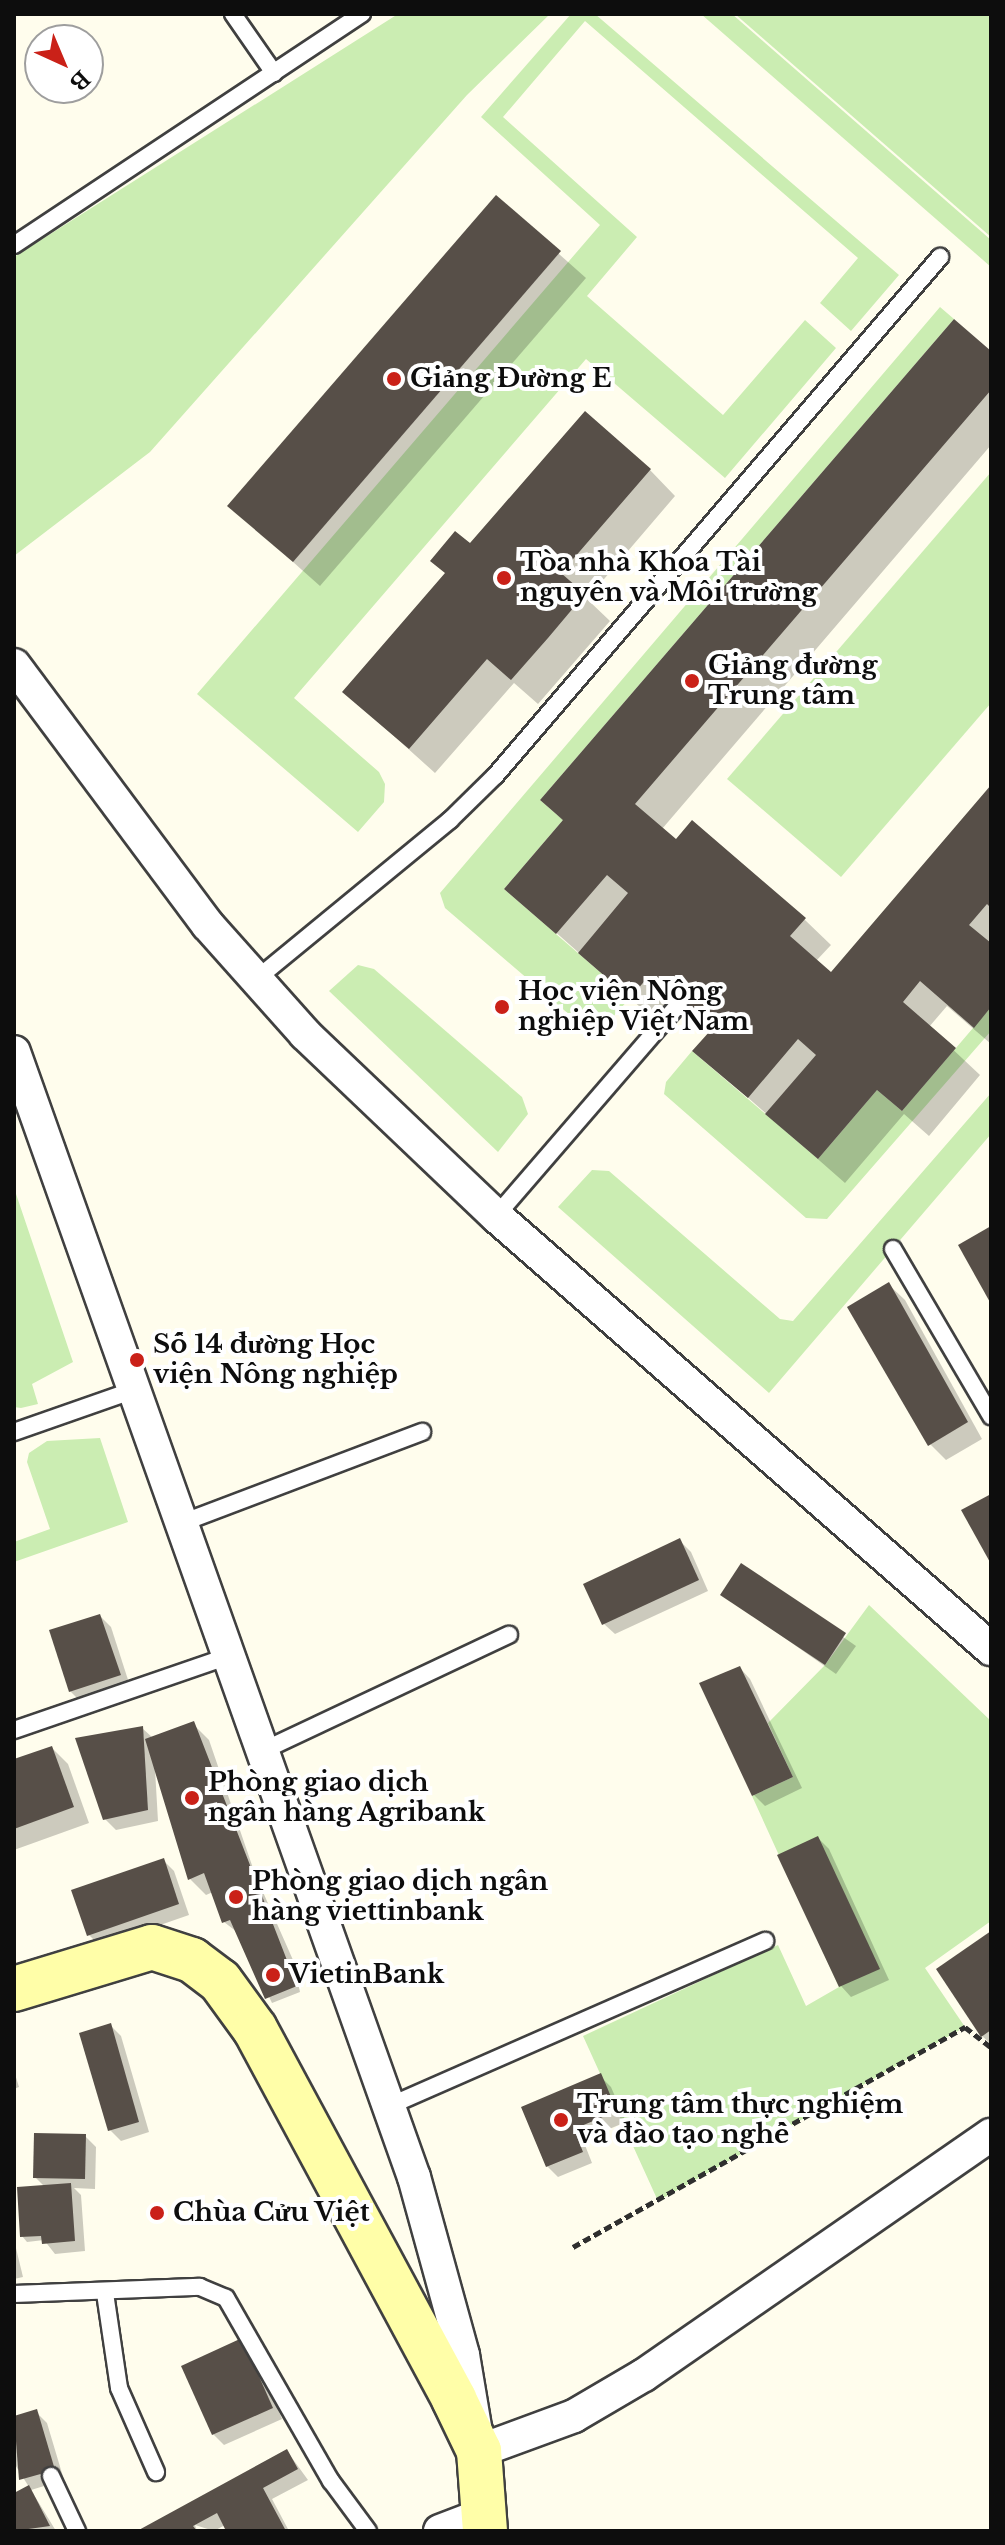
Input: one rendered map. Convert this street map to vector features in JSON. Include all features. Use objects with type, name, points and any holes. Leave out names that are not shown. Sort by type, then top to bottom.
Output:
[{"type":"street","points":[[14,665],[254,981],[496,1216],[991,1649]]},
{"type":"street","points":[[14,1052],[26,1124],[134,1390],[389,2106],[439,2262],[463,2355],[479,2451],[484,2523],[440,2531]]},
{"type":"street","points":[[14,1989],[152,1947],[192,1960],[220,1981],[255,2029],[479,2451]]},
{"type":"street","points":[[479,2451],[574,2416],[644,2375],[991,2135]]},
{"type":"lane","points":[[233,14],[274,73]]},
{"type":"lane","points":[[14,245],[362,14]]},
{"type":"lane","points":[[254,981],[450,820],[495,776],[940,257]]},
{"type":"lane","points":[[496,1216],[679,1004]]},
{"type":"lane","points":[[893,1249],[991,1416]]},
{"type":"lane","points":[[14,1432],[134,1390]]},
{"type":"lane","points":[[182,1523],[422,1432]]},
{"type":"lane","points":[[262,1751],[509,1635]]},
{"type":"lane","points":[[14,1730],[229,1656]]},
{"type":"lane","points":[[389,2106],[765,1941]]},
{"type":"lane","points":[[14,2294],[105,2293],[200,2287],[226,2298],[331,2481],[368,2531]]},
{"type":"lane","points":[[105,2293],[119,2388],[156,2472]]},
{"type":"lane","points":[[51,2476],[77,2531]]},
{"type":"path","points":[[573,2247],[965,2027],[991,2047]]},
{"type":"green space","points":[[398,14],[550,14],[467,95],[150,452],[14,556],[14,257]]},
{"type":"green space","points":[[571,14],[595,14],[899,275],[851,331],[820,303],[858,258],[585,21],[503,117],[637,237],[587,296],[723,415],[805,320],[836,348],[725,478],[586,359],[294,698],[379,772],[385,784],[384,802],[358,832],[197,694],[600,225],[481,117]]},
{"type":"green space","points":[[701,14],[732,14],[991,240],[991,267]]},
{"type":"green space","points":[[735,14],[991,14],[991,237]]},
{"type":"green space","points":[[940,307],[954,319],[540,800],[563,820],[504,889],[630,998],[601,1030],[585,1028],[445,908],[440,893]]},
{"type":"green space","points":[[991,472],[991,703],[841,877],[727,779]]},
{"type":"green space","points":[[358,965],[374,969],[522,1097],[528,1114],[498,1152],[329,991]]},
{"type":"green space","points":[[991,1007],[991,1031],[827,1219],[806,1218],[664,1094],[666,1082],[692,1051],[818,1159],[877,1090],[902,1111]]},
{"type":"green space","points":[[991,1093],[991,1134],[769,1393],[558,1207],[592,1170],[609,1171],[780,1319],[793,1321]]},
{"type":"green space","points":[[14,1188],[73,1362],[32,1384],[38,1404],[21,1408],[14,1407]]},
{"type":"green space","points":[[100,1438],[128,1522],[14,1562],[14,1542],[50,1529],[27,1462],[29,1453],[47,1441]]},
{"type":"green space","points":[[869,1605],[991,1721],[991,1921],[925,1968],[965,2027],[658,2201],[583,2036],[778,1945],[806,2006],[839,1987],[752,1796],[793,1777],[768,1723],[825,1665]]},
{"type":"building","name":"Giảng Đường E","points":[[496,195],[561,251],[293,562],[227,506]]},
{"type":"building","name":"Giảng đường Trung tâm","points":[[954,319],[991,351],[991,390],[635,804],[676,839],[692,820],[806,918],[790,936],[831,972],[991,785],[991,908],[987,904],[969,925],[991,943],[991,1007],[974,1028],[920,981],[903,1002],[956,1048],[902,1111],[877,1090],[818,1159],[765,1114],[816,1055],[798,1039],[748,1098],[692,1051],[710,1031],[648,977],[630,998],[578,953],[628,893],[607,875],[556,934],[504,889],[563,820],[540,800]]},
{"type":"building","name":"Tòa nhà Khoa Tài nguyên và Môi trường","points":[[585,411],[651,469],[561,573],[585,594],[548,638],[511,680],[487,659],[409,749],[342,692],[445,573],[430,561],[455,531],[470,543]]},
{"type":"building","points":[[991,1226],[991,1304],[958,1245]]},
{"type":"building","points":[[889,1282],[968,1422],[928,1446],[847,1307]]},
{"type":"building","points":[[991,1494],[991,1564],[961,1510]]},
{"type":"building","points":[[680,1538],[699,1580],[602,1625],[583,1584]]},
{"type":"building","points":[[741,1563],[846,1633],[825,1665],[720,1595]]},
{"type":"building","points":[[100,1614],[121,1675],[69,1692],[49,1630]]},
{"type":"building","points":[[740,1666],[793,1777],[752,1796],[699,1683]]},
{"type":"building","points":[[194,1721],[297,1986],[265,1999],[230,1920],[222,1923],[204,1873],[188,1880],[145,1739]]},
{"type":"building","points":[[143,1726],[148,1810],[103,1820],[75,1738]]},
{"type":"building","points":[[52,1746],[74,1807],[14,1829],[14,1759]]},
{"type":"building","points":[[818,1836],[880,1969],[839,1987],[777,1855]]},
{"type":"building","points":[[164,1858],[179,1904],[87,1936],[71,1890]]},
{"type":"building","points":[[991,1931],[991,2030],[981,2037],[936,1969]]},
{"type":"building","points":[[111,2023],[139,2122],[108,2131],[79,2033]]},
{"type":"building","name":"Trung tâm thực nghiệm và đào tạo nghề","points":[[601,2073],[617,2111],[574,2129],[583,2152],[546,2167],[521,2107]]},
{"type":"building","points":[[34,2133],[86,2134],[85,2179],[33,2178]]},
{"type":"building","points":[[71,2183],[75,2241],[42,2244],[41,2236],[20,2237],[17,2187]]},
{"type":"building","points":[[242,2338],[273,2408],[212,2435],[181,2366]]},
{"type":"building","points":[[37,2409],[55,2470],[19,2480],[14,2416]]},
{"type":"building","points":[[287,2449],[298,2469],[263,2488],[286,2531],[226,2531],[217,2513],[193,2526],[197,2531],[137,2531]]},
{"type":"building","points":[[29,2485],[50,2526],[14,2531],[14,2493]]},
{"type":"place","name":"Giảng Đường E","points":[[394,379]]},
{"type":"place","name":"Tòa nhà Khoa Tài nguyên và Môi trường","points":[[504,578]]},
{"type":"place","name":"Giảng đường Trung tâm","points":[[692,681]]},
{"type":"place","name":"Học viện Nông nghiệp Việt Nam","points":[[502,1007]]},
{"type":"place","name":"Số 14 đường Học viện Nông nghiệp","points":[[137,1360]]},
{"type":"place","name":"Phòng giao dịch ngân hàng Agribank","points":[[192,1798]]},
{"type":"place","name":"Phòng giao dịch ngân hàng viettinbank","points":[[236,1897]]},
{"type":"place","name":"VietinBank","points":[[273,1975]]},
{"type":"place","name":"Trung tâm thực nghiệm và đào tạo nghề","points":[[561,2120]]},
{"type":"place","name":"Chùa Cửu Việt","points":[[157,2213]]}]
